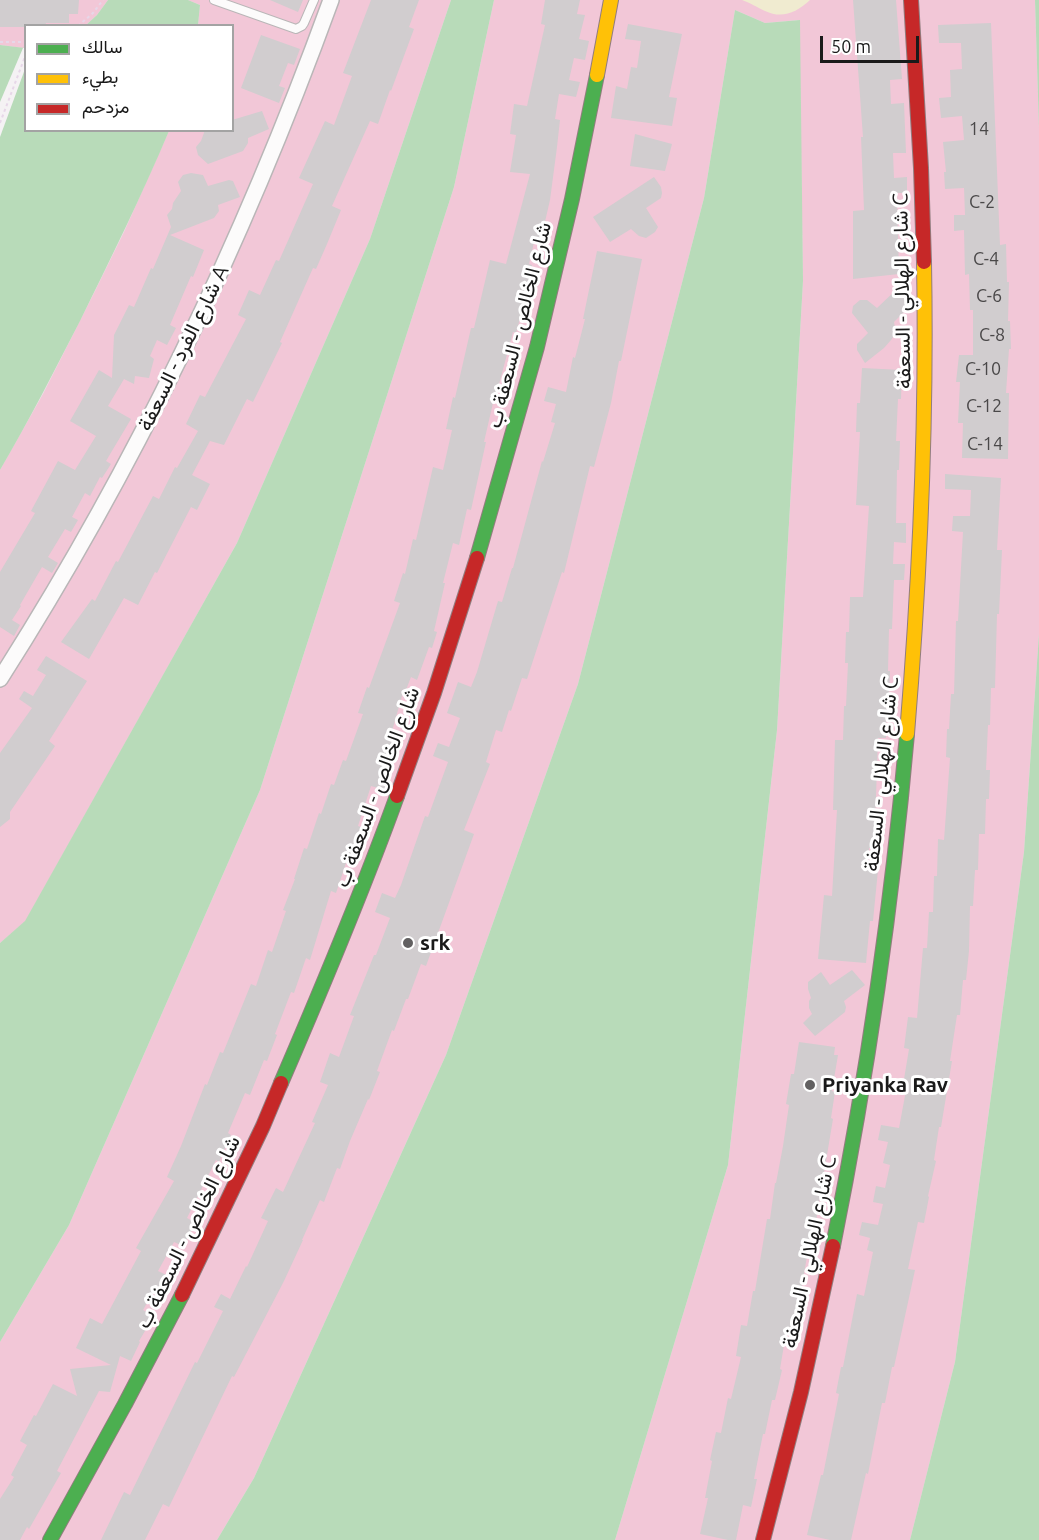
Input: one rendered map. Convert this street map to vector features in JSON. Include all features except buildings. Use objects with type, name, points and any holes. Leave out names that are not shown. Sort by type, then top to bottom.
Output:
[{"type":"street","name":"شارع الفرد - السعفة A","points":[[0,679],[92,525],[174,370],[244,222],[331,0]]},
{"type":"street","name":"شارع الخالص - السعفة ب","points":[[50,1540],[143,1371],[238,1181],[324,987],[401,789],[479,554],[524,395],[564,234],[610,0]]},
{"type":"street","name":"شارع الهلالي - السعفة C","points":[[763,1540],[799,1400],[841,1209],[874,1017],[901,802],[916,629],[924,412],[924,239],[911,0]]},
{"type":"lane","points":[[214,0],[296,29],[304,23],[314,0]]},
{"type":"path","points":[[80,24],[103,0]]},
{"type":"path","points":[[0,42],[24,42]]},
{"type":"path","points":[[0,123],[24,59]]},
{"type":"sand","points":[[0,0],[108,0],[87,24],[24,24],[24,48],[0,45]]},
{"type":"sand","points":[[188,0],[451,0],[370,239],[237,543],[25,922],[0,943],[0,470],[43,394],[95,291],[169,132],[234,132],[234,24],[198,24],[200,5]]},
{"type":"sand","points":[[494,0],[1035,0],[1039,128],[1039,634],[1024,852],[955,1362],[910,1540],[615,1540],[728,1165],[777,730],[803,281],[799,20],[765,23],[735,10],[704,198],[578,684],[446,1055],[254,1478],[217,1540],[0,1540],[0,1342],[69,1225],[260,790],[454,187]]},
{"type":"shaded area","points":[[108,0],[188,0],[200,5],[198,24],[87,24]]},
{"type":"shaded area","points":[[451,0],[494,0],[454,187],[260,790],[69,1225],[0,1342],[0,943],[25,921],[237,543],[370,239]]},
{"type":"shaded area","points":[[742,0],[810,0],[794,11],[777,14]]},
{"type":"shaded area","points":[[1035,0],[1039,0],[1039,128]]},
{"type":"shaded area","points":[[735,10],[765,23],[800,20],[803,281],[777,730],[728,1165],[615,1540],[217,1540],[254,1478],[446,1055],[578,684],[704,198]]},
{"type":"shaded area","points":[[0,45],[24,48],[24,132],[169,132],[80,321],[0,470]]},
{"type":"shaded area","points":[[1039,634],[1039,1540],[910,1540],[955,1362],[1024,852]]},
{"type":"pier","points":[[24,48],[24,72],[0,137],[0,102]]},
{"type":"traffic: fast","points":[[477,558],[537,347],[572,199],[597,75]]},
{"type":"traffic: fast","points":[[833,1246],[857,1119],[877,991],[894,863],[907,734]]},
{"type":"traffic: fast","points":[[281,1083],[341,940],[397,796]]},
{"type":"traffic: fast","points":[[50,1540],[182,1295]]},
{"type":"traffic: slow","points":[[597,75],[611,0]]},
{"type":"traffic: slow","points":[[907,734],[916,616],[921,498],[924,262]]},
{"type":"traffic: jam","points":[[911,0],[924,262]]},
{"type":"traffic: jam","points":[[397,796],[434,693],[477,558]]},
{"type":"traffic: jam","points":[[182,1295],[263,1126],[281,1083]]},
{"type":"traffic: jam","points":[[763,1540],[801,1392],[833,1246]]},
{"type":"place","name":"srk","points":[[408,943]]},
{"type":"place","name":"Priyanka Rav","points":[[810,1085]]}]
